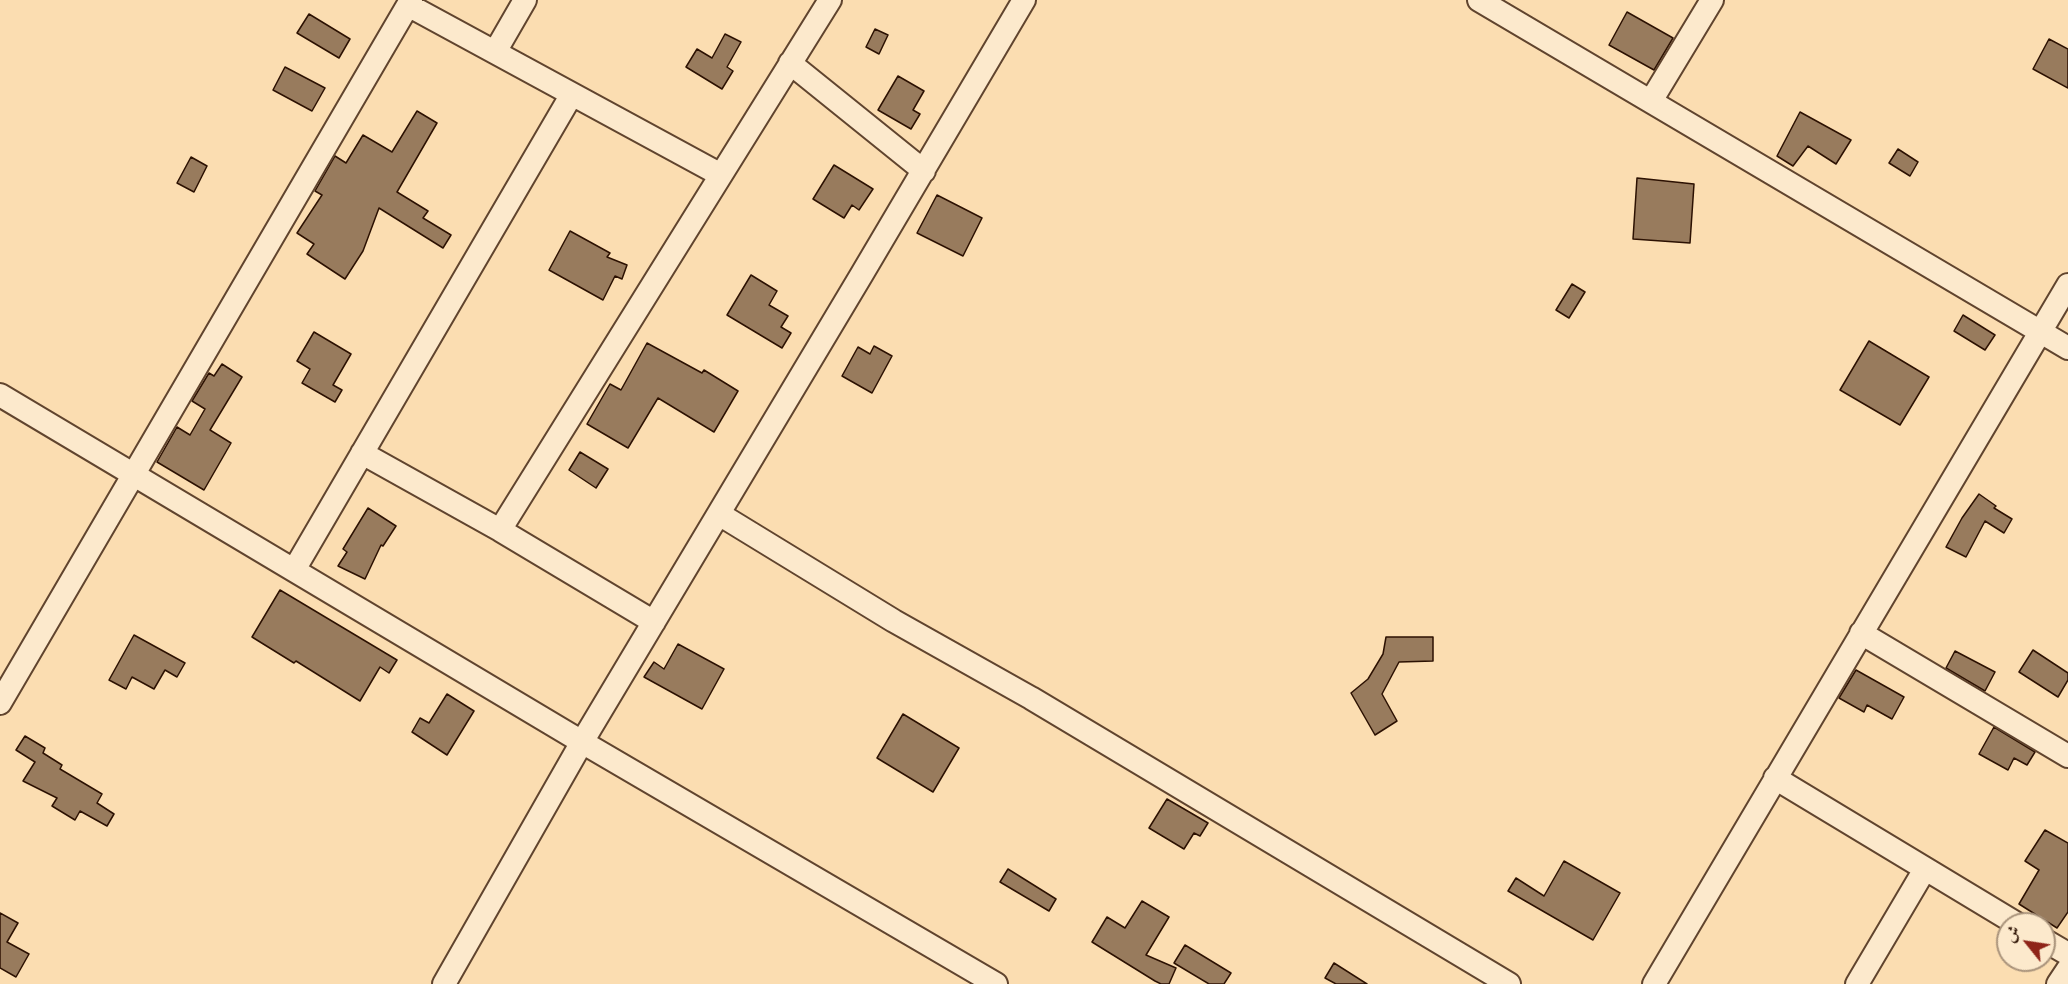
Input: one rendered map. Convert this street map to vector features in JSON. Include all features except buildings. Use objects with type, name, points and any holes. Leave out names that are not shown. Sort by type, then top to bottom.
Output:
[{"type":"street","points":[[495,52],[525,0]]},
{"type":"street","points":[[500,530],[830,0]]},
{"type":"street","points":[[444,984],[582,742],[1024,0]]},
{"type":"street","points":[[1479,0],[2068,348]]},
{"type":"street","points":[[1651,101],[1712,0]]},
{"type":"street","points":[[0,703],[410,2],[495,52],[721,175]]},
{"type":"street","points":[[790,63],[924,171]]},
{"type":"street","points":[[294,570],[572,94]]},
{"type":"street","points":[[1654,984],[2068,285]]},
{"type":"street","points":[[0,395],[582,742],[996,984]]},
{"type":"street","points":[[362,453],[500,530],[654,622]]},
{"type":"street","points":[[719,514],[894,621],[1031,698],[1509,984]]},
{"type":"street","points":[[1861,633],[2068,756]]},
{"type":"street","points":[[1775,778],[1997,912]]},
{"type":"street","points":[[1857,984],[1925,869]]},
{"type":"street","points":[[2058,984],[2068,969]]}]
